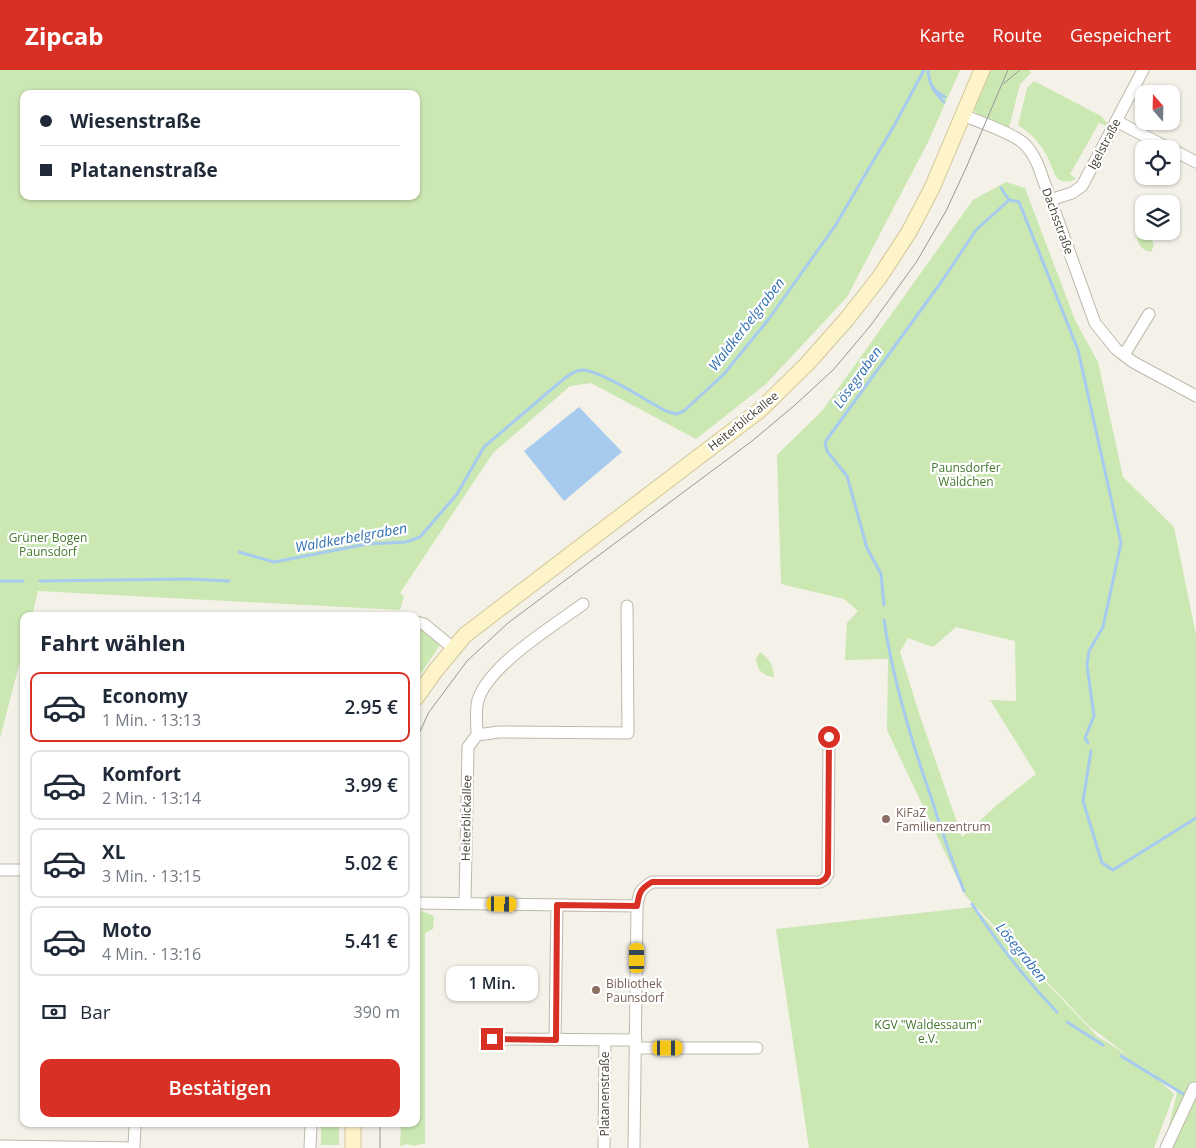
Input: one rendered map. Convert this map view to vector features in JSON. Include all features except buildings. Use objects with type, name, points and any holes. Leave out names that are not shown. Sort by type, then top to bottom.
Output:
[{"type":"main road","name":"Heiterblickallee","points":[[420,693],[453,648],[466,635],[760,410],[807,364],[846,320],[879,278],[909,232],[932,188],[982,70]]},
{"type":"main road","points":[[352,1127],[353,1148]]},
{"type":"street","name":"Igelstraße","points":[[1050,200],[1072,193],[1082,186],[1143,70]]},
{"type":"street","name":"Dachsstraße","points":[[963,115],[1015,137],[1025,145],[1034,157],[1095,323],[1116,349],[1133,362],[1196,396]]},
{"type":"street","points":[[1116,121],[1153,140]]},
{"type":"street","points":[[1180,154],[1196,162]]},
{"type":"street","points":[[1124,355],[1149,314]]},
{"type":"street","name":"Heiterblickallee","points":[[465,904],[468,747],[477,735],[478,701],[481,692],[490,680],[523,648],[583,604]]},
{"type":"street","points":[[477,735],[499,732],[628,733],[627,606]]},
{"type":"street","points":[[420,623],[424,624],[453,648]]},
{"type":"street","points":[[634,1148],[637,906],[639,893],[652,882],[820,882],[825,879],[828,874],[829,737]]},
{"type":"street","points":[[0,870],[20,870]]},
{"type":"street","points":[[420,903],[637,906]]},
{"type":"street","points":[[556,1040],[557,905]]},
{"type":"street","name":"Platanenstraße","points":[[492,1039],[605,1040],[636,1044],[757,1048]]},
{"type":"street","name":"Platanenstraße","points":[[604,1148],[605,1040]]},
{"type":"street","points":[[1166,1148],[1194,1088],[1196,1089]]},
{"type":"street","points":[[0,1146],[134,1148],[134,1127]]},
{"type":"street","points":[[310,1148],[311,1127]]},
{"type":"green space","name":"Grüner Bogen Paunsdorf","points":[[0,70],[960,70],[928,142],[847,297],[766,384],[696,439],[591,383],[570,386],[493,453],[400,593],[404,596],[400,610],[38,591],[33,612],[20,612],[20,661],[0,738]]},
{"type":"green space","points":[[991,70],[1029,70],[1031,73],[1020,84],[1009,128],[977,114],[972,107]]},
{"type":"green space","points":[[1034,81],[1101,116],[1107,123],[1107,126],[1099,123],[1070,174],[1076,179],[1074,180],[1059,180],[1040,145],[1028,132],[1018,125],[1027,88]]},
{"type":"green space","name":"Paunsdorfer Wäldchen","points":[[1006,182],[1025,188],[1075,320],[1098,362],[1123,477],[1174,527],[1196,635],[1196,1148],[1164,1148],[1177,1092],[1147,1069],[1174,1094],[1154,1148],[809,1148],[776,929],[974,907],[1097,1036],[1130,1057],[1089,1026],[965,895],[887,730],[888,659],[845,660],[847,623],[858,611],[844,599],[781,584],[777,455],[822,411],[973,200]],"holes":[[[956,627],[1015,641],[1016,701],[990,700],[1036,774],[997,805],[962,837],[900,652],[908,638],[933,647]]]},
{"type":"green space","points":[[1137,240],[1152,240],[1154,246],[1151,252],[1142,248]]},
{"type":"green space","points":[[420,628],[442,642],[420,675]]},
{"type":"green space","points":[[760,652],[770,663],[774,677],[764,674],[759,669],[756,659]]},
{"type":"green space","points":[[420,911],[434,916],[433,929],[425,933],[425,1143],[414,1146],[407,1144],[400,1146],[401,1127],[420,1127]]},
{"type":"green space","points":[[321,1127],[339,1127],[339,1145],[321,1145]]},
{"type":"water","points":[[579,407],[622,452],[564,501],[524,451]]},
{"type":"waterway","name":"Waldkerbelgraben","points":[[239,552],[274,562],[367,544],[406,542],[420,537],[457,494],[484,447],[562,380],[570,374],[581,370],[589,371],[624,387],[666,411],[676,414],[684,411],[724,374],[768,320],[835,226],[895,124],[924,70]]},
{"type":"waterway","name":"Lösegraben","points":[[928,70],[933,88],[944,102]]},
{"type":"waterway","name":"Lösegraben","points":[[933,87],[945,97]]},
{"type":"waterway","name":"Lösegraben","points":[[884,605],[881,574],[867,548],[847,476],[827,451],[825,442],[942,281],[976,230],[1009,200],[1001,188]]},
{"type":"waterway","points":[[1009,200],[1019,202],[1078,350],[1121,543],[1103,627],[1089,651],[1087,665],[1094,716],[1085,738],[1088,743]]},
{"type":"waterway","name":"Waldkerbelgraben","points":[[40,581],[189,579],[229,581]]},
{"type":"waterway","name":"Waldkerbelgraben","points":[[0,581],[23,581]]},
{"type":"waterway","name":"Lösegraben","points":[[884,620],[892,665],[910,732],[964,891]]},
{"type":"waterway","points":[[1091,751],[1083,801],[1102,863],[1113,870],[1196,818]]},
{"type":"waterway","name":"Lösegraben","points":[[972,904],[1012,960],[1057,1012]]},
{"type":"waterway","name":"Lösegraben","points":[[1067,1022],[1103,1045]]},
{"type":"waterway","name":"Lösegraben","points":[[1121,1056],[1185,1095]]},
{"type":"tram line","points":[[420,731],[429,712],[467,661],[508,623],[752,441],[834,369],[871,325],[917,261],[946,211],[1008,70]]},
{"type":"tram line","points":[[1003,84],[1020,70]]},
{"type":"tram line","points":[[380,1127],[380,1148]]},
{"type":"place","name":"KiFaZ Familienzentrum","points":[[886,819]]},
{"type":"place","name":"Bibliothek Paunsdorf","points":[[596,990]]},
{"type":"route","points":[[492,1039],[556,1040],[557,905],[637,906],[639,893],[652,882],[820,882],[825,879],[828,874],[829,737]]},
{"type":"park label","name":"KGV \"Waldessaum\" e.V.","points":[[928,1031]]}]
